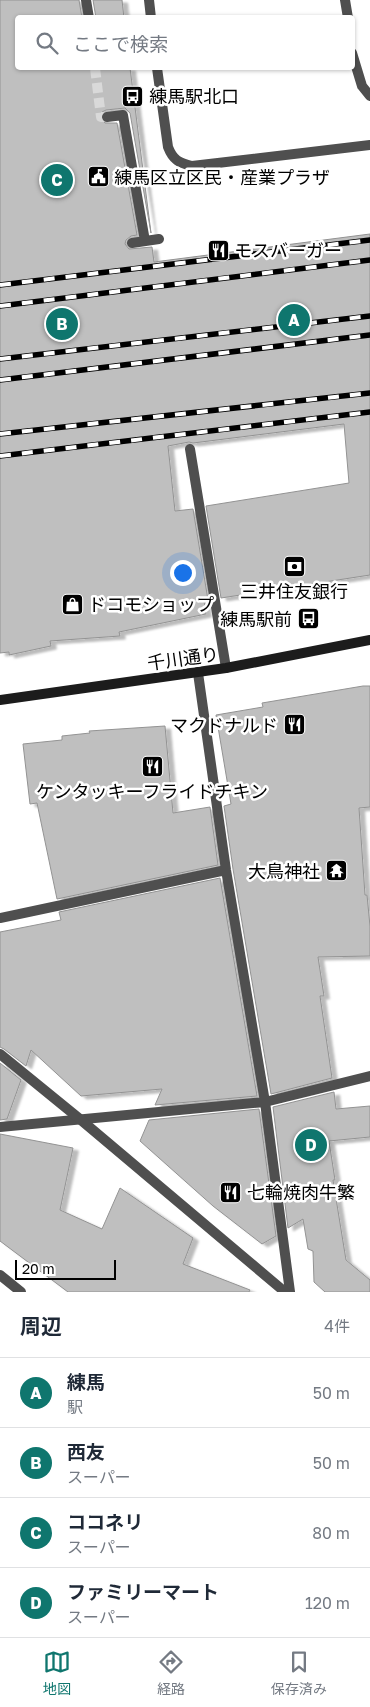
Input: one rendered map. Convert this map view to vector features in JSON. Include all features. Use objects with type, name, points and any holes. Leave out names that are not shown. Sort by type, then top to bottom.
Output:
[{"type":"main road","name":"千川通り","points":[[0,700],[198,673],[370,640]]},
{"type":"street","points":[[86,0],[88,15]]},
{"type":"street","points":[[149,0],[151,15]]},
{"type":"street","points":[[345,0],[348,15]]},
{"type":"street","points":[[355,63],[362,86],[370,96]]},
{"type":"street","points":[[158,70],[168,147],[172,157],[180,164],[192,166],[370,145]]},
{"type":"street","points":[[107,117],[123,115],[145,241]]},
{"type":"street","points":[[132,243],[159,239]]},
{"type":"street","points":[[190,449],[226,668]]},
{"type":"street","points":[[198,673],[226,870],[265,1102],[290,1292]]},
{"type":"street","points":[[0,918],[226,870]]},
{"type":"street","points":[[0,1054],[286,1292]]},
{"type":"street","points":[[0,1127],[265,1102],[370,1076]]},
{"type":"street","points":[[0,1275],[20,1292]]},
{"type":"building","points":[[0,0],[79,0],[82,15],[15,15],[15,70],[130,70],[151,233],[130,113],[125,108],[106,110],[102,112],[100,117],[105,123],[117,123],[137,235],[131,236],[126,240],[125,244],[129,249],[152,247],[154,262],[370,234],[370,575],[221,598],[206,506],[349,483],[344,424],[168,446],[175,511],[193,509],[208,600],[204,601],[206,614],[119,632],[120,636],[50,641],[51,646],[9,655],[9,652],[0,653]]},
{"type":"building","points":[[93,0],[122,0],[124,15],[96,15]]},
{"type":"building","points":[[370,686],[370,807],[359,808],[365,895],[367,895],[370,926],[370,956],[318,957],[324,996],[320,996],[332,1078],[271,1094],[233,869],[224,806],[231,804],[216,715],[263,707],[262,703]]},
{"type":"building","points":[[165,726],[173,813],[210,807],[218,865],[57,899],[37,803],[30,804],[23,744],[62,740],[62,736],[90,733],[89,731]]},
{"type":"building","points":[[220,878],[257,1096],[155,1105],[162,1089],[81,1096],[31,1050],[26,1066],[0,1047],[0,932],[61,920],[59,912]]},
{"type":"building","points":[[0,1063],[21,1080],[7,1119],[0,1120]]},
{"type":"building","points":[[334,1092],[336,1109],[370,1106],[370,1137],[329,1141],[335,1180],[333,1180],[346,1260],[370,1280],[370,1292],[325,1292],[314,1282],[313,1251],[308,1249],[303,1219],[288,1228],[273,1107]]},
{"type":"building","points":[[259,1109],[276,1236],[262,1244],[213,1206],[140,1141],[149,1120]]},
{"type":"building","points":[[0,1134],[73,1148],[60,1210],[102,1229],[120,1188],[193,1238],[183,1264],[250,1290],[249,1292],[68,1292],[0,1241]]},
{"type":"tunnel","points":[[95,70],[101,117],[107,117]]},
{"type":"railway","points":[[0,285],[370,240]]},
{"type":"railway","points":[[0,306],[370,260]]},
{"type":"railway","points":[[0,359],[370,316]]},
{"type":"railway","points":[[0,380],[370,335]]},
{"type":"railway","points":[[0,434],[370,393]]},
{"type":"railway","points":[[0,456],[370,412]]},
{"type":"place","name":"練馬駅北口","points":[[133,96]]},
{"type":"place","name":"練馬区立区民・産業プラザ","points":[[98,177]]},
{"type":"place","name":"ココネリ","points":[[57,180]]},
{"type":"place","name":"モスバーガー","points":[[218,250]]},
{"type":"place","name":"練馬","points":[[294,320]]},
{"type":"place","name":"西友","points":[[62,324]]},
{"type":"place","name":"三井住友銀行","points":[[294,566]]},
{"type":"place","name":"ドコモショップ","points":[[72,604]]},
{"type":"place","name":"練馬駅前","points":[[308,619]]},
{"type":"place","name":"マクドナルド","points":[[294,725]]},
{"type":"place","name":"ケンタッキーフライドチキン","points":[[152,766]]},
{"type":"place","name":"大鳥神社","points":[[336,871]]},
{"type":"place","name":"ファミリーマート","points":[[311,1145]]},
{"type":"place","name":"七輪焼肉牛繁","points":[[231,1192]]}]
